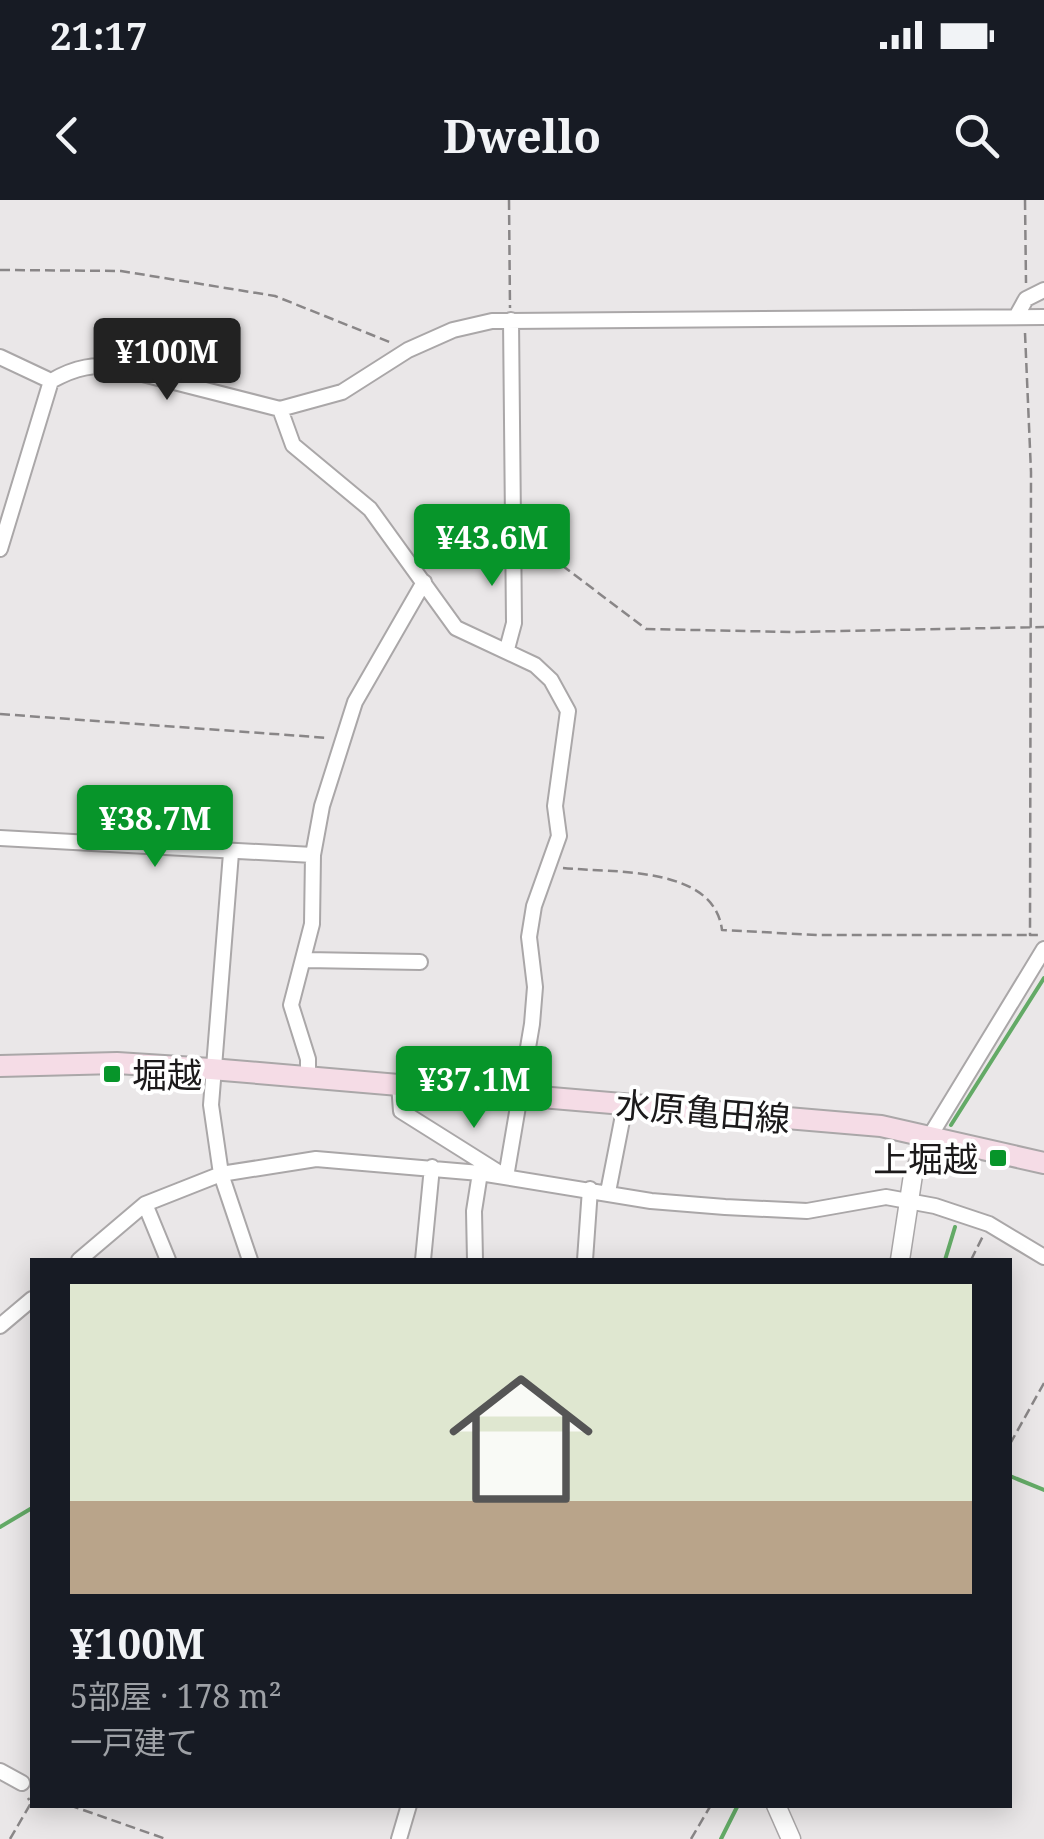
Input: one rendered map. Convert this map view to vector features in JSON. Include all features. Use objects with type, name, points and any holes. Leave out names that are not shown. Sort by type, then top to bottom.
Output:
[{"type":"main road","name":"水原亀田線","points":[[0,1066],[118,1063],[211,1069],[881,1126],[1044,1163]]},
{"type":"street","points":[[1020,317],[1026,299],[1044,290]]},
{"type":"street","points":[[0,549],[51,382],[74,368],[102,364],[280,409],[342,392],[408,350],[454,330],[512,320],[1044,317]]},
{"type":"street","points":[[507,649],[514,623],[512,320]]},
{"type":"street","points":[[0,357],[51,382]]},
{"type":"street","points":[[280,409],[293,445],[370,509],[456,628],[507,649],[551,680],[568,711],[555,806],[559,836],[552,867],[534,906],[529,938],[536,987],[506,1177]]},
{"type":"street","points":[[308,1076],[308,1059],[291,1005],[306,960],[312,924],[313,855],[340,739],[355,702],[424,582]]},
{"type":"street","points":[[0,838],[313,855]]},
{"type":"street","points":[[231,852],[211,1069],[213,1129],[222,1174],[249,1258]]},
{"type":"street","points":[[900,1258],[907,1200],[930,1136],[1044,949]]},
{"type":"street","points":[[306,960],[420,962]]},
{"type":"street","points":[[399,1084],[402,1111],[506,1177]]},
{"type":"street","points":[[608,1192],[626,1105]]},
{"type":"street","points":[[81,1258],[144,1204],[222,1174],[316,1159],[480,1173],[651,1201],[807,1212],[886,1197],[989,1224],[1044,1257]]},
{"type":"street","points":[[423,1258],[432,1168]]},
{"type":"street","points":[[476,1258],[474,1210],[480,1173]]},
{"type":"street","points":[[586,1258],[590,1189]]},
{"type":"street","points":[[144,1204],[167,1258]]},
{"type":"street","points":[[0,1326],[30,1301]]},
{"type":"street","points":[[0,1771],[22,1782]]},
{"type":"street","points":[[399,1839],[409,1808]]},
{"type":"street","points":[[777,1808],[791,1839]]},
{"type":"path","points":[[509,200],[512,320]]},
{"type":"path","points":[[1025,200],[1026,299]]},
{"type":"path","points":[[0,270],[121,271],[275,296],[408,350]]},
{"type":"path","points":[[1020,317],[1031,472],[1030,934]]},
{"type":"path","points":[[513,532],[560,560],[646,628],[792,632],[1044,627]]},
{"type":"path","points":[[0,714],[340,739]]},
{"type":"path","points":[[552,867],[667,878],[712,901],[722,930],[816,935],[1044,935]]},
{"type":"path","points":[[972,1258],[989,1224]]},
{"type":"path","points":[[1012,1440],[1044,1382]]},
{"type":"path","points":[[22,1782],[30,1801]]},
{"type":"path","points":[[10,1839],[30,1805]]},
{"type":"path","points":[[78,1808],[166,1839]]},
{"type":"path","points":[[691,1839],[709,1808]]},
{"type":"waterway","points":[[951,1125],[1044,978]]},
{"type":"waterway","points":[[946,1258],[955,1227]]},
{"type":"waterway","points":[[1012,1477],[1044,1490]]},
{"type":"waterway","points":[[0,1527],[30,1509]]},
{"type":"waterway","points":[[721,1839],[736,1808]]},
{"type":"place","name":"堀越","points":[[112,1074]]},
{"type":"place","name":"上堀越","points":[[998,1158]]}]
